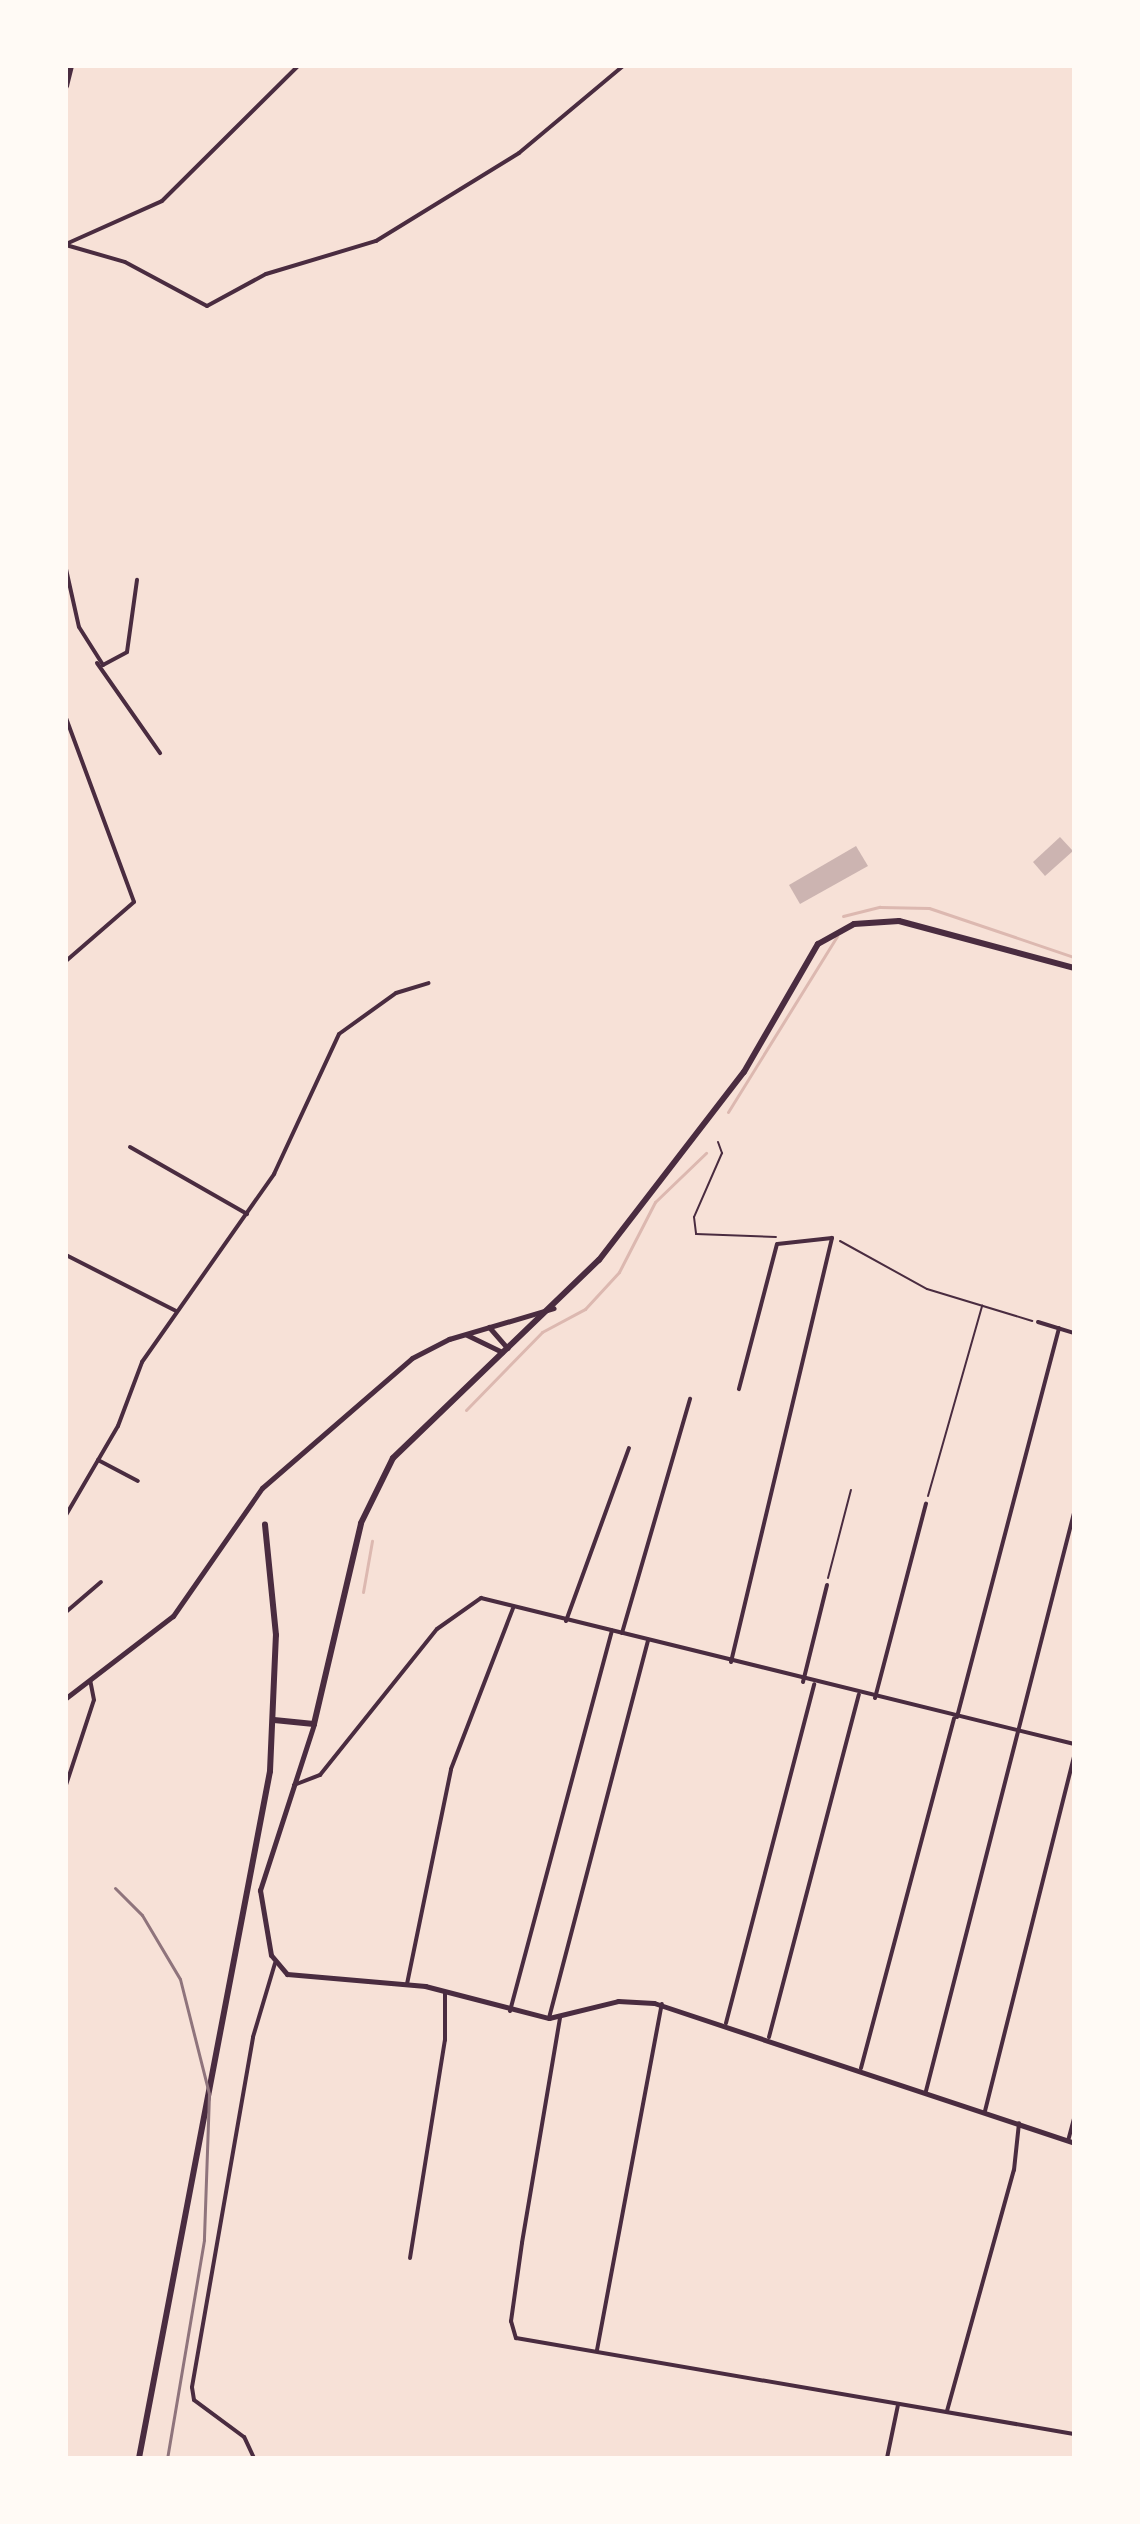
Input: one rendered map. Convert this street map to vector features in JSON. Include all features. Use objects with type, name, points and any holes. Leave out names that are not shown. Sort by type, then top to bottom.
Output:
[{"type":"main road","points":[[66,86],[71,66]]},
{"type":"main road","points":[[274,1720],[314,1724],[373,1490],[415,1431],[554,1308],[724,1099],[824,939],[854,924],[899,921],[1074,968]]},
{"type":"main road","points":[[139,2458],[247,1897],[274,1720],[275,1617],[265,1525]]},
{"type":"street","points":[[66,245],[162,201],[298,66]]},
{"type":"street","points":[[66,245],[125,262],[209,305],[266,274],[376,241],[519,153],[623,66]]},
{"type":"street","points":[[66,569],[96,661],[160,753]]},
{"type":"street","points":[[96,661],[124,658],[137,580]]},
{"type":"street","points":[[66,718],[134,894],[129,908],[66,961]]},
{"type":"street","points":[[66,1515],[98,1460],[139,1367],[274,1174],[343,1029],[396,993],[429,983]]},
{"type":"street","points":[[130,1147],[247,1214]]},
{"type":"street","points":[[731,1662],[834,1241],[781,1240],[739,1389]]},
{"type":"street","points":[[66,1255],[176,1311]]},
{"type":"street","points":[[66,1698],[173,1616],[238,1515],[284,1466],[412,1358],[462,1335],[554,1308]]},
{"type":"street","points":[[1038,1322],[1074,1333]]},
{"type":"street","points":[[489,1327],[504,1336],[505,1350]]},
{"type":"street","points":[[861,2068],[1059,1328]]},
{"type":"street","points":[[462,1335],[486,1338],[505,1350]]},
{"type":"street","points":[[622,1633],[690,1399]]},
{"type":"street","points":[[566,1621],[629,1448]]},
{"type":"street","points":[[98,1460],[138,1481]]},
{"type":"street","points":[[875,1698],[926,1504]]},
{"type":"street","points":[[926,2091],[1074,1513]]},
{"type":"street","points":[[66,1612],[101,1582]]},
{"type":"street","points":[[803,1682],[827,1585]]},
{"type":"street","points":[[294,1785],[308,1785],[329,1766],[464,1604],[481,1598],[803,1682],[1018,1734],[1074,1744]]},
{"type":"street","points":[[407,1984],[451,1769],[513,1608]]},
{"type":"street","points":[[510,2011],[612,1630]]},
{"type":"street","points":[[549,2018],[648,1640]]},
{"type":"street","points":[[66,1785],[94,1700],[90,1680]]},
{"type":"street","points":[[726,2023],[814,1684]]},
{"type":"street","points":[[769,2037],[859,1695]]},
{"type":"street","points":[[254,2458],[244,2437],[192,2394],[250,2052],[275,1963],[260,1890],[314,1724]]},
{"type":"street","points":[[985,2111],[1074,1756]]},
{"type":"street","points":[[275,1963],[308,1980],[407,1984],[549,2018],[560,2018],[618,2001],[662,2004],[861,2068],[1071,2142],[1074,2118]]},
{"type":"street","points":[[410,2258],[445,2040],[445,1992]]},
{"type":"street","points":[[597,2350],[662,2004]]},
{"type":"street","points":[[560,2018],[522,2243],[514,2336],[1074,2434]]},
{"type":"street","points":[[947,2411],[1014,2170],[1019,2123]]},
{"type":"street","points":[[887,2458],[898,2405]]},
{"type":"path","points":[[718,1142],[722,1153],[694,1217],[696,1234],[781,1240]]},
{"type":"path","points":[[834,1241],[927,1289],[1038,1322]]},
{"type":"path","points":[[926,1504],[982,1306]]},
{"type":"path","points":[[827,1585],[851,1490]]},
{"type":"building","points":[[1060,837],[1073,851],[1045,876],[1033,862]]},
{"type":"building","points":[[856,846],[868,866],[800,904],[789,885]]},
{"type":"waterway","points":[[843,916],[880,907],[929,908],[1074,957]]},
{"type":"waterway","points":[[728,1112],[837,936]]},
{"type":"waterway","points":[[466,1410],[542,1332],[585,1309],[619,1272],[655,1202],[706,1153]]},
{"type":"waterway","points":[[363,1592],[372,1541]]},
{"type":"railway","points":[[115,1888],[142,1915],[180,1979],[209,2094],[204,2240],[167,2458]]}]
